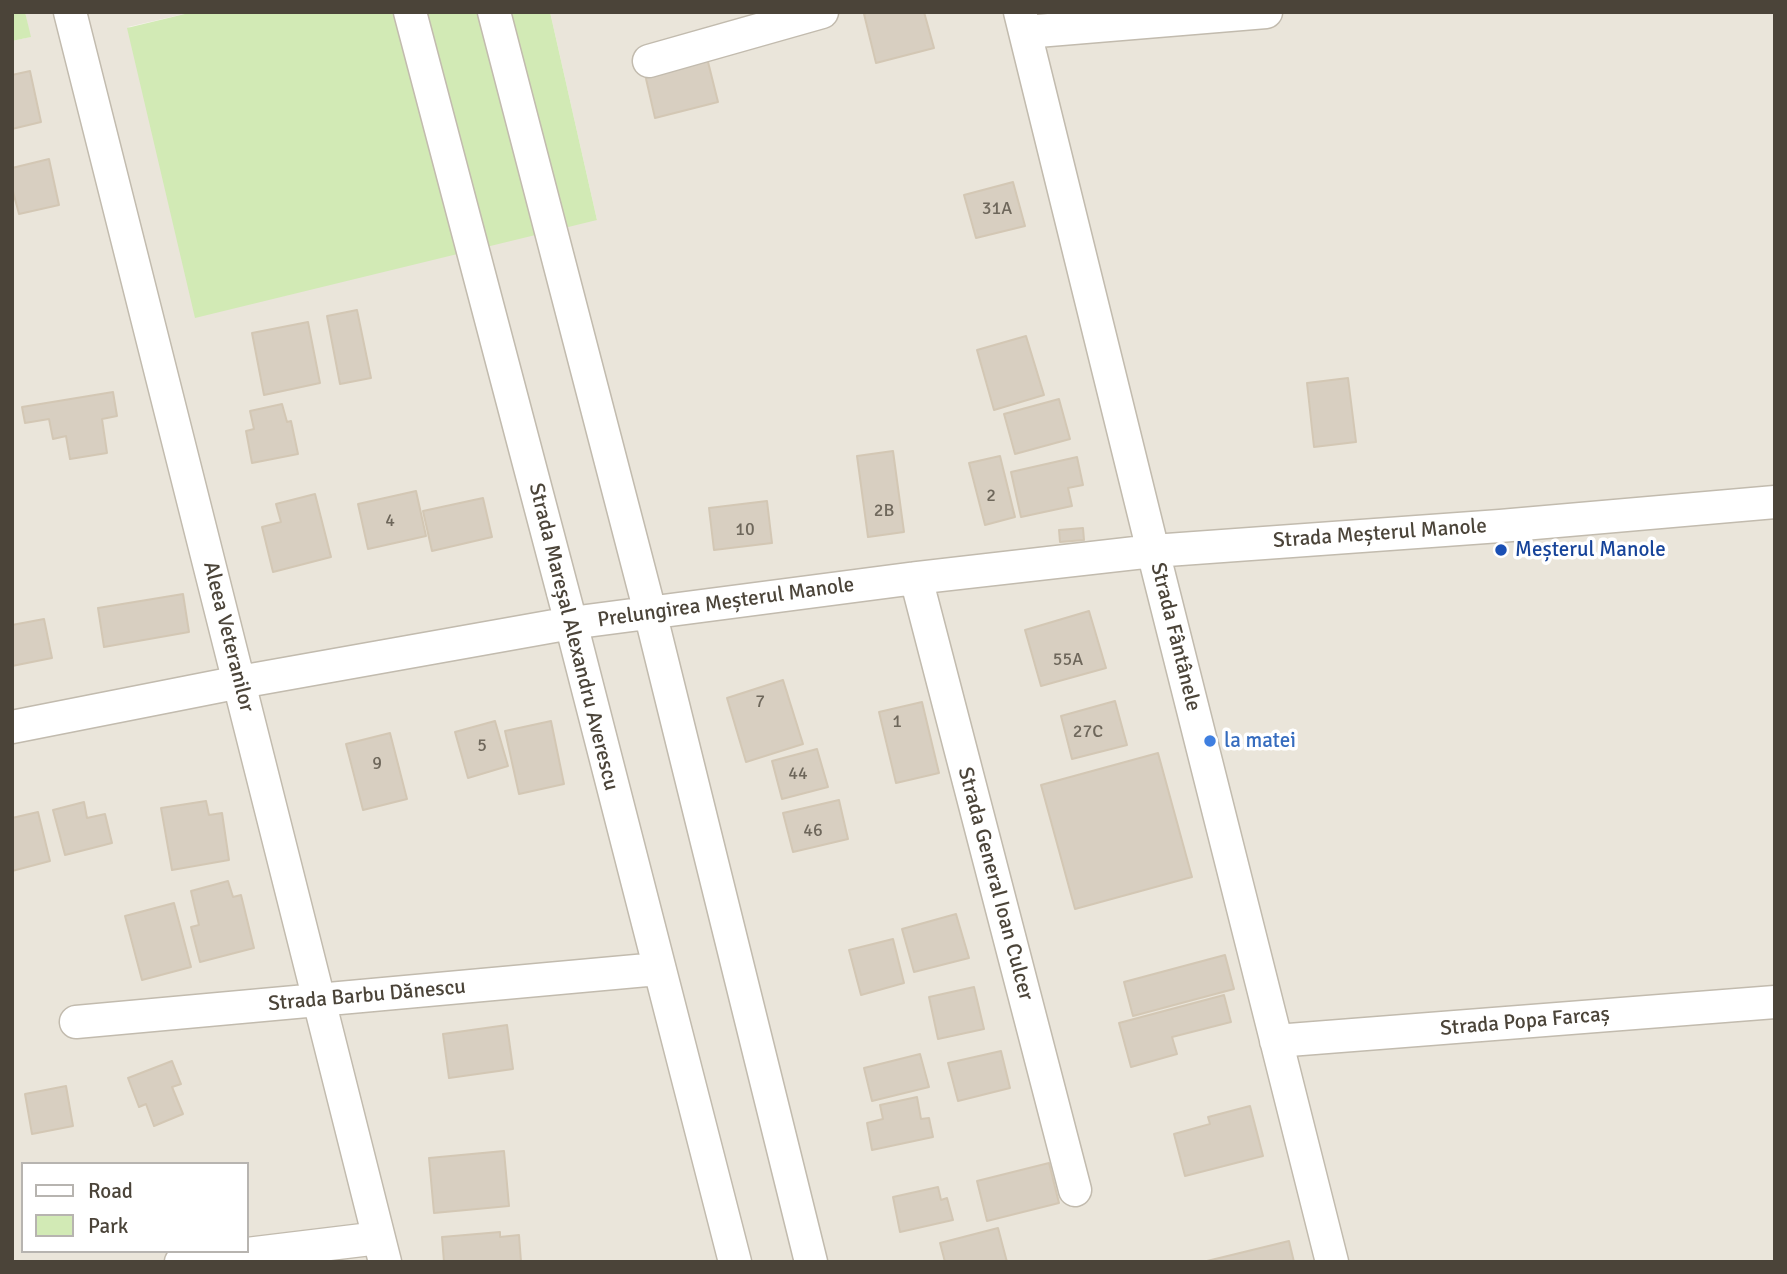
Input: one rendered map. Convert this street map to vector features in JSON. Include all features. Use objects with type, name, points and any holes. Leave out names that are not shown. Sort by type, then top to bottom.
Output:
[{"type":"street","name":"Aleea Veteranilor","points":[[70,12],[382,1250]]},
{"type":"street","name":"Strada Mareșal Alexandru Averescu","points":[[410,12],[735,1262]]},
{"type":"street","points":[[494,12],[650,612],[811,1262]]},
{"type":"street","points":[[649,61],[822,12]]},
{"type":"street","points":[[1023,22],[1266,12]]},
{"type":"street","name":"Strada Fântânele","points":[[1023,22],[1332,1262]]},
{"type":"street","name":"Strada Meșterul Manole","points":[[1153,551],[1514,525],[1775,502]]},
{"type":"street","name":"Prelungirea Meșterul Manole","points":[[12,727],[240,682],[571,623],[916,578],[1153,551]]},
{"type":"street","name":"Strada General Ioan Culcer","points":[[916,578],[1074,1190]]},
{"type":"street","name":"Strada Barbu Dănescu","points":[[76,1022],[659,969]]},
{"type":"street","name":"Strada Popa Farcaș","points":[[1276,1041],[1775,1002]]},
{"type":"street","points":[[181,1262],[382,1250]]},
{"type":"shaded area","points":[[25,12],[193,12],[128,27],[597,220],[550,12],[1775,12],[1775,1262],[12,1262],[12,41],[30,37]]},
{"type":"green space","points":[[12,12],[25,12],[31,37],[12,41]]},
{"type":"green space","points":[[193,12],[550,12],[597,220],[195,318],[127,28]]},
{"type":"building","points":[[924,12],[934,48],[876,63],[864,14]]},
{"type":"building","points":[[706,54],[718,102],[655,118],[644,70]]},
{"type":"building","points":[[30,71],[41,122],[12,129],[12,75]]},
{"type":"building","points":[[49,159],[59,205],[19,214],[12,188],[12,168]]},
{"type":"building","points":[[1013,182],[1025,226],[976,238],[964,195]]},
{"type":"building","points":[[357,310],[371,378],[340,384],[327,316]]},
{"type":"building","points":[[308,322],[320,383],[264,395],[252,333]]},
{"type":"building","points":[[1026,336],[1044,395],[994,410],[977,350]]},
{"type":"building","points":[[1348,378],[1356,442],[1314,447],[1307,383]]},
{"type":"building","points":[[113,392],[117,416],[102,419],[107,453],[70,459],[66,436],[53,439],[49,419],[25,423],[22,407]]},
{"type":"building","points":[[1059,399],[1070,439],[1015,454],[1004,414]]},
{"type":"building","points":[[282,404],[287,422],[291,421],[298,454],[252,463],[246,431],[254,429],[250,411]]},
{"type":"building","points":[[893,451],[904,532],[868,537],[857,456]]},
{"type":"building","points":[[1000,456],[1015,517],[985,525],[969,463]]},
{"type":"building","points":[[1077,457],[1083,485],[1068,488],[1072,506],[1021,517],[1011,472]]},
{"type":"building","points":[[416,491],[426,536],[368,549],[358,504]]},
{"type":"building","points":[[315,494],[331,557],[273,572],[262,527],[281,522],[276,504]]},
{"type":"building","points":[[483,498],[492,537],[432,551],[423,511]]},
{"type":"building","points":[[767,501],[772,543],[714,550],[709,508]]},
{"type":"building","points":[[1083,528],[1084,540],[1060,542],[1059,530]]},
{"type":"building","points":[[183,594],[189,632],[104,647],[98,608]]},
{"type":"building","points":[[1089,611],[1106,668],[1041,686],[1025,630]]},
{"type":"building","points":[[44,619],[52,658],[12,666],[12,625]]},
{"type":"building","points":[[783,680],[803,744],[746,762],[727,698]]},
{"type":"building","points":[[1115,701],[1127,745],[1072,759],[1061,716]]},
{"type":"building","points":[[922,702],[939,773],[896,783],[879,712]]},
{"type":"building","points":[[495,721],[508,766],[468,778],[455,732]]},
{"type":"building","points":[[551,721],[564,784],[519,794],[505,731]]},
{"type":"building","points":[[390,733],[407,799],[363,810],[346,744]]},
{"type":"building","points":[[817,749],[828,787],[782,799],[772,761]]},
{"type":"building","points":[[1158,753],[1192,877],[1075,909],[1041,785]]},
{"type":"building","points":[[839,800],[848,839],[793,852],[783,813]]},
{"type":"building","points":[[206,801],[209,815],[222,813],[229,860],[172,870],[161,808]]},
{"type":"building","points":[[84,802],[87,818],[105,814],[112,843],[65,855],[53,810]]},
{"type":"building","points":[[38,812],[50,861],[12,871],[12,818]]},
{"type":"building","points":[[228,881],[233,897],[241,895],[254,948],[200,962],[191,927],[199,925],[191,891]]},
{"type":"building","points":[[174,903],[191,967],[142,980],[125,916]]},
{"type":"building","points":[[956,914],[969,958],[914,972],[902,929]]},
{"type":"building","points":[[893,939],[904,983],[861,995],[849,950]]},
{"type":"building","points":[[1225,955],[1234,989],[1133,1016],[1124,982]]},
{"type":"building","points":[[974,987],[984,1029],[938,1039],[929,997]]},
{"type":"building","points":[[1224,995],[1231,1022],[1172,1037],[1177,1054],[1131,1067],[1119,1023]]},
{"type":"building","points":[[507,1025],[513,1069],[449,1078],[443,1034]]},
{"type":"building","points":[[1001,1051],[1010,1088],[958,1101],[948,1063]]},
{"type":"building","points":[[920,1054],[929,1087],[872,1101],[864,1068]]},
{"type":"building","points":[[172,1061],[181,1084],[172,1087],[183,1114],[154,1126],[146,1104],[139,1107],[128,1078]]},
{"type":"building","points":[[66,1086],[73,1126],[32,1134],[25,1094]]},
{"type":"building","points":[[917,1097],[921,1119],[929,1118],[933,1137],[872,1150],[867,1123],[883,1119],[880,1105]]},
{"type":"building","points":[[1250,1106],[1263,1156],[1185,1176],[1174,1134],[1210,1124],[1208,1117]]},
{"type":"building","points":[[504,1151],[509,1206],[434,1213],[429,1158]]},
{"type":"building","points":[[1049,1163],[1059,1203],[987,1221],[977,1181]]},
{"type":"building","points":[[938,1187],[941,1200],[947,1198],[953,1220],[900,1232],[893,1197]]},
{"type":"building","points":[[998,1228],[1007,1262],[945,1262],[940,1243]]},
{"type":"building","points":[[500,1232],[500,1237],[519,1235],[521,1262],[444,1262],[442,1237]]},
{"type":"building","points":[[1289,1241],[1294,1262],[1207,1262],[1207,1261]]},
{"type":"place","name":"Meșterul Manole","points":[[1501,550]]},
{"type":"place","name":"la matei","points":[[1210,741]]}]
